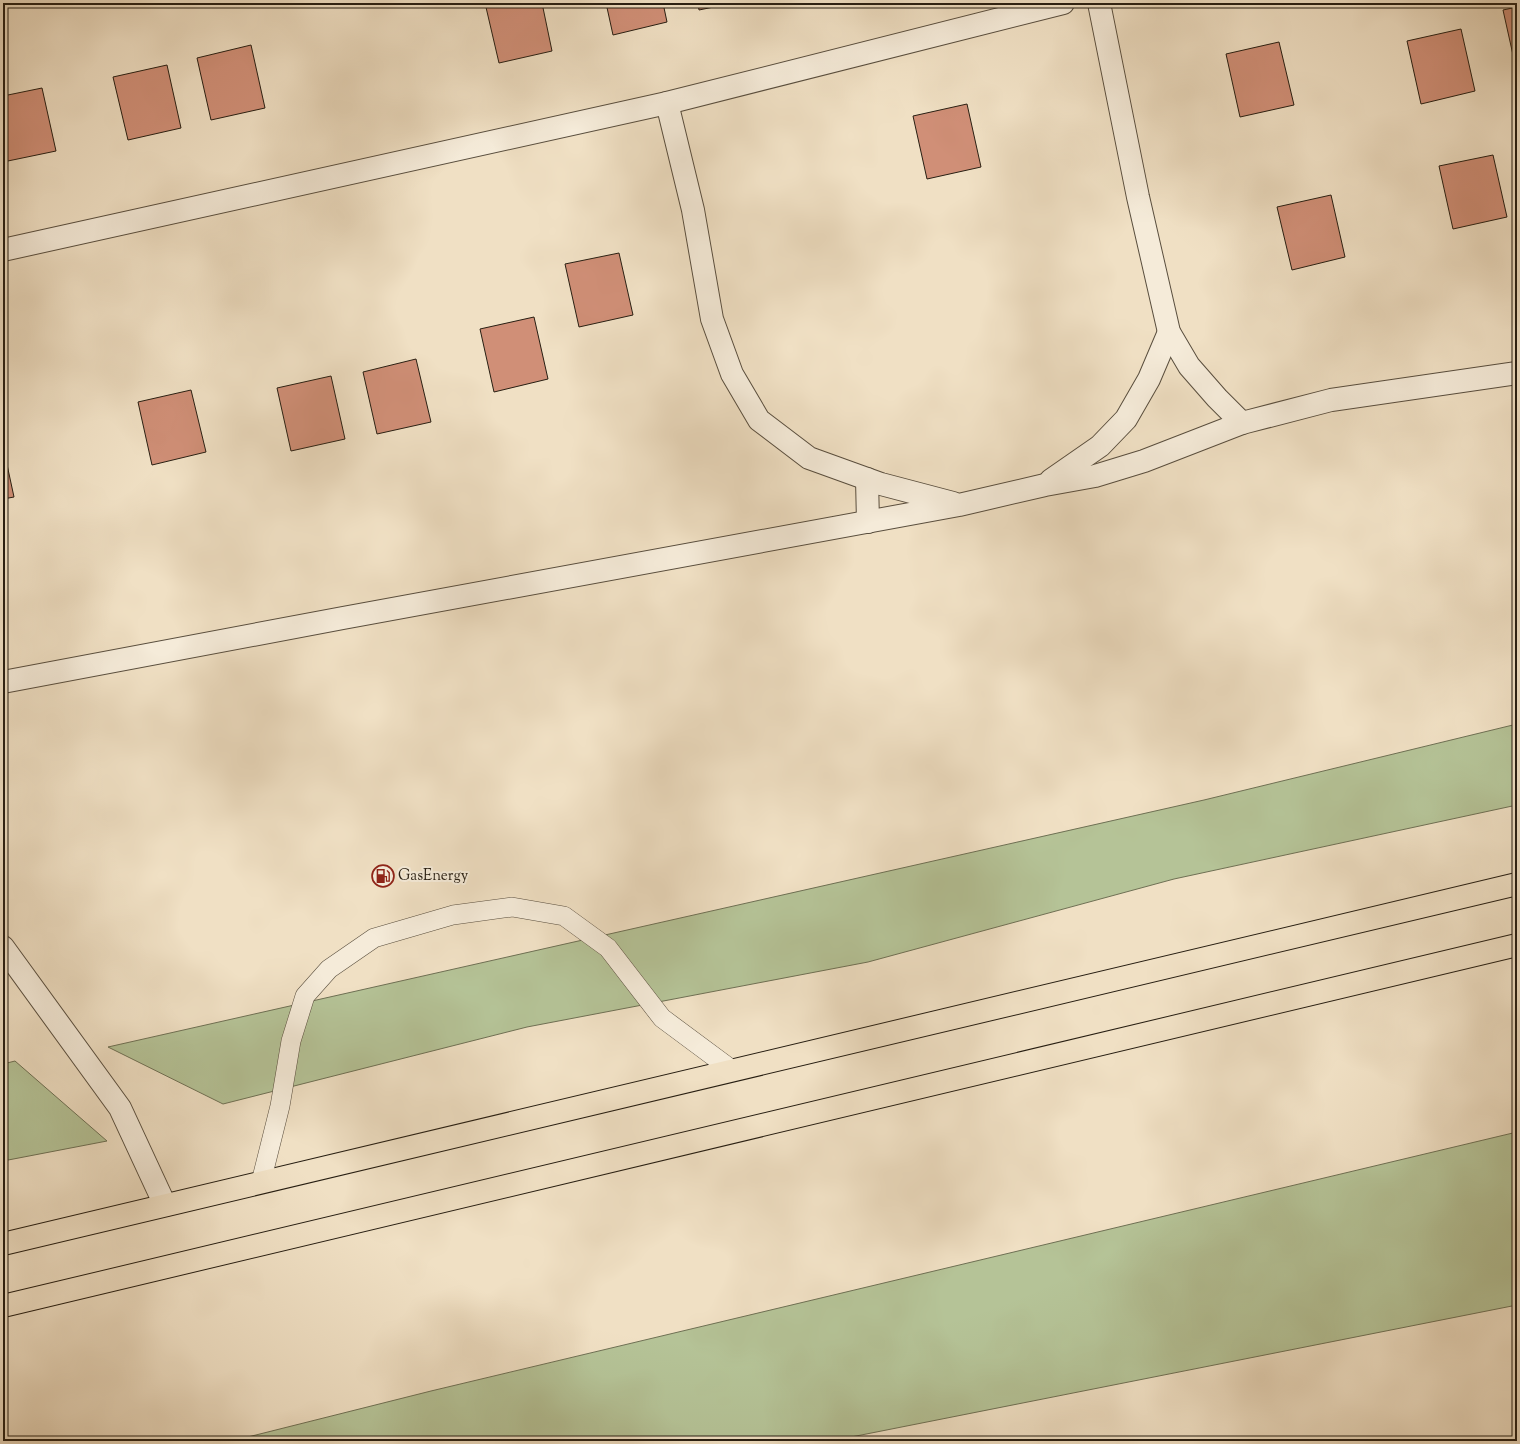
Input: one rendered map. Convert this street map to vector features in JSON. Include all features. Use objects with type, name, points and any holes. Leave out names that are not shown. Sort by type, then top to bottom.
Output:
[{"type":"highway","points":[[3,1244],[1517,884]]},
{"type":"highway","points":[[3,1306],[1517,945]]},
{"type":"street","points":[[3,250],[667,103],[1063,3]]},
{"type":"street","points":[[1099,3],[1138,198],[1169,332],[1189,366],[1217,398],[1242,423]]},
{"type":"street","points":[[667,103],[693,210],[712,319],[732,374],[759,420],[809,458],[867,479],[959,505]]},
{"type":"street","points":[[1045,485],[1100,446],[1126,419],[1150,379],[1169,332]]},
{"type":"street","points":[[3,682],[959,505],[1045,485],[1095,476],[1144,461],[1242,423],[1331,400],[1517,373]]},
{"type":"street","points":[[867,479],[868,522]]},
{"type":"street","points":[[3,947],[120,1108],[165,1205]]},
{"type":"lane","points":[[261,1182],[280,1106],[291,1041],[305,996],[329,969],[374,938],[453,915],[512,907],[564,916],[608,948],[662,1018],[732,1070]]},
{"type":"green space","points":[[1517,724],[1517,805],[1174,879],[868,962],[527,1027],[223,1104],[108,1047],[1204,800]]},
{"type":"green space","points":[[15,1061],[107,1141],[3,1161],[3,1064]]},
{"type":"green space","points":[[1517,1132],[1517,1305],[831,1441],[232,1441],[431,1391]]},
{"type":"building","points":[[485,3],[542,3],[552,51],[499,63]]},
{"type":"building","points":[[606,3],[663,3],[667,22],[613,35]]},
{"type":"building","points":[[698,3],[733,3],[699,10]]},
{"type":"building","points":[[1517,7],[1517,73],[1503,10]]},
{"type":"building","points":[[1461,29],[1475,91],[1421,104],[1407,41]]},
{"type":"building","points":[[1279,42],[1294,105],[1240,117],[1226,54]]},
{"type":"building","points":[[251,45],[265,108],[211,120],[197,58]]},
{"type":"building","points":[[167,65],[181,128],[128,140],[113,77]]},
{"type":"building","points":[[42,88],[56,151],[3,162],[3,96]]},
{"type":"building","points":[[967,104],[981,167],[927,179],[913,116]]},
{"type":"building","points":[[1493,155],[1507,217],[1453,229],[1439,166]]},
{"type":"building","points":[[1331,195],[1345,257],[1292,270],[1277,207]]},
{"type":"building","points":[[619,253],[633,315],[579,327],[565,264]]},
{"type":"building","points":[[534,317],[548,379],[494,392],[480,329]]},
{"type":"building","points":[[416,359],[431,422],[377,434],[363,372]]},
{"type":"building","points":[[331,376],[345,439],[291,451],[277,388]]},
{"type":"building","points":[[191,390],[206,452],[152,465],[138,402]]},
{"type":"building","points":[[3,446],[14,497],[3,499]]},
{"type":"place","name":"GasEnergy","points":[[383,876]]}]
